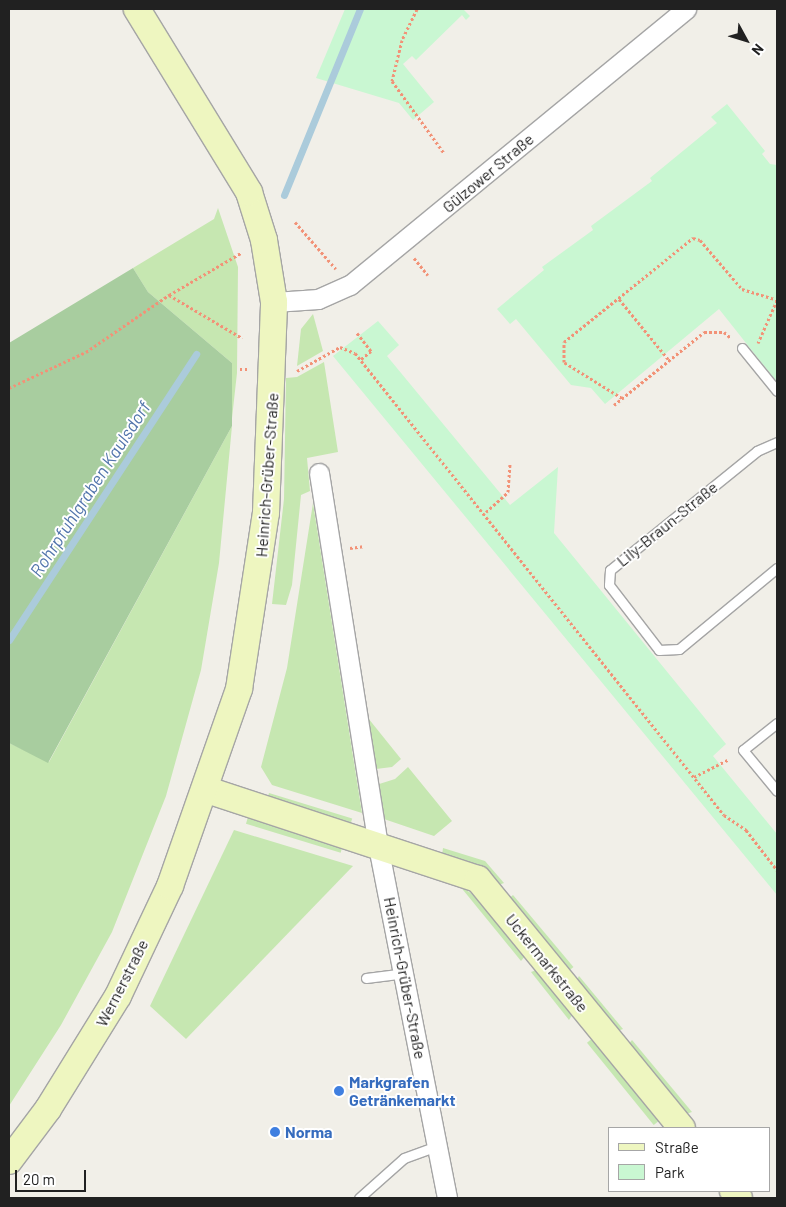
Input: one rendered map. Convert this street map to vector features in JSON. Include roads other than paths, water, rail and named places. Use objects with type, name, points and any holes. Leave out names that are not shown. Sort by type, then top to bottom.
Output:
[{"type":"street","name":"Heinrich-Grüber-Straße","points":[[137,9],[249,192],[264,240],[274,302],[273,420],[255,610],[240,689],[207,790]]},
{"type":"street","name":"Gülzower Straße","points":[[274,302],[318,298],[350,285],[686,9]]},
{"type":"street","name":"Heinrich-Grüber-Straße","points":[[319,472],[378,846],[406,972],[447,1198]]},
{"type":"street","points":[[207,790],[378,846]]},
{"type":"street","name":"Wernerstraße","points":[[9,1161],[48,1109],[118,996],[170,886],[207,790]]},
{"type":"street","name":"Uckermarkstraße","points":[[378,846],[478,879],[681,1127]]},
{"type":"lane","points":[[745,351],[777,391]]},
{"type":"lane","name":"Lily-Braun-Straße","points":[[777,442],[756,451],[610,570],[609,585],[659,650],[679,649],[777,568]]},
{"type":"lane","points":[[777,723],[743,750],[777,791]]},
{"type":"lane","points":[[366,978],[406,972]]},
{"type":"lane","points":[[359,1198],[404,1158],[437,1146]]},
{"type":"waterway","name":"Rohrpfuhlgraben Kaulsdorf","points":[[284,195],[360,9]]},
{"type":"waterway","name":"Rohrpfuhlgraben Kaulsdorf","points":[[9,640],[196,354]]},
{"type":"place","name":"Markgrafen Getränkemarkt","points":[[339,1091]]},
{"type":"place","name":"Norma","points":[[275,1132]]}]
